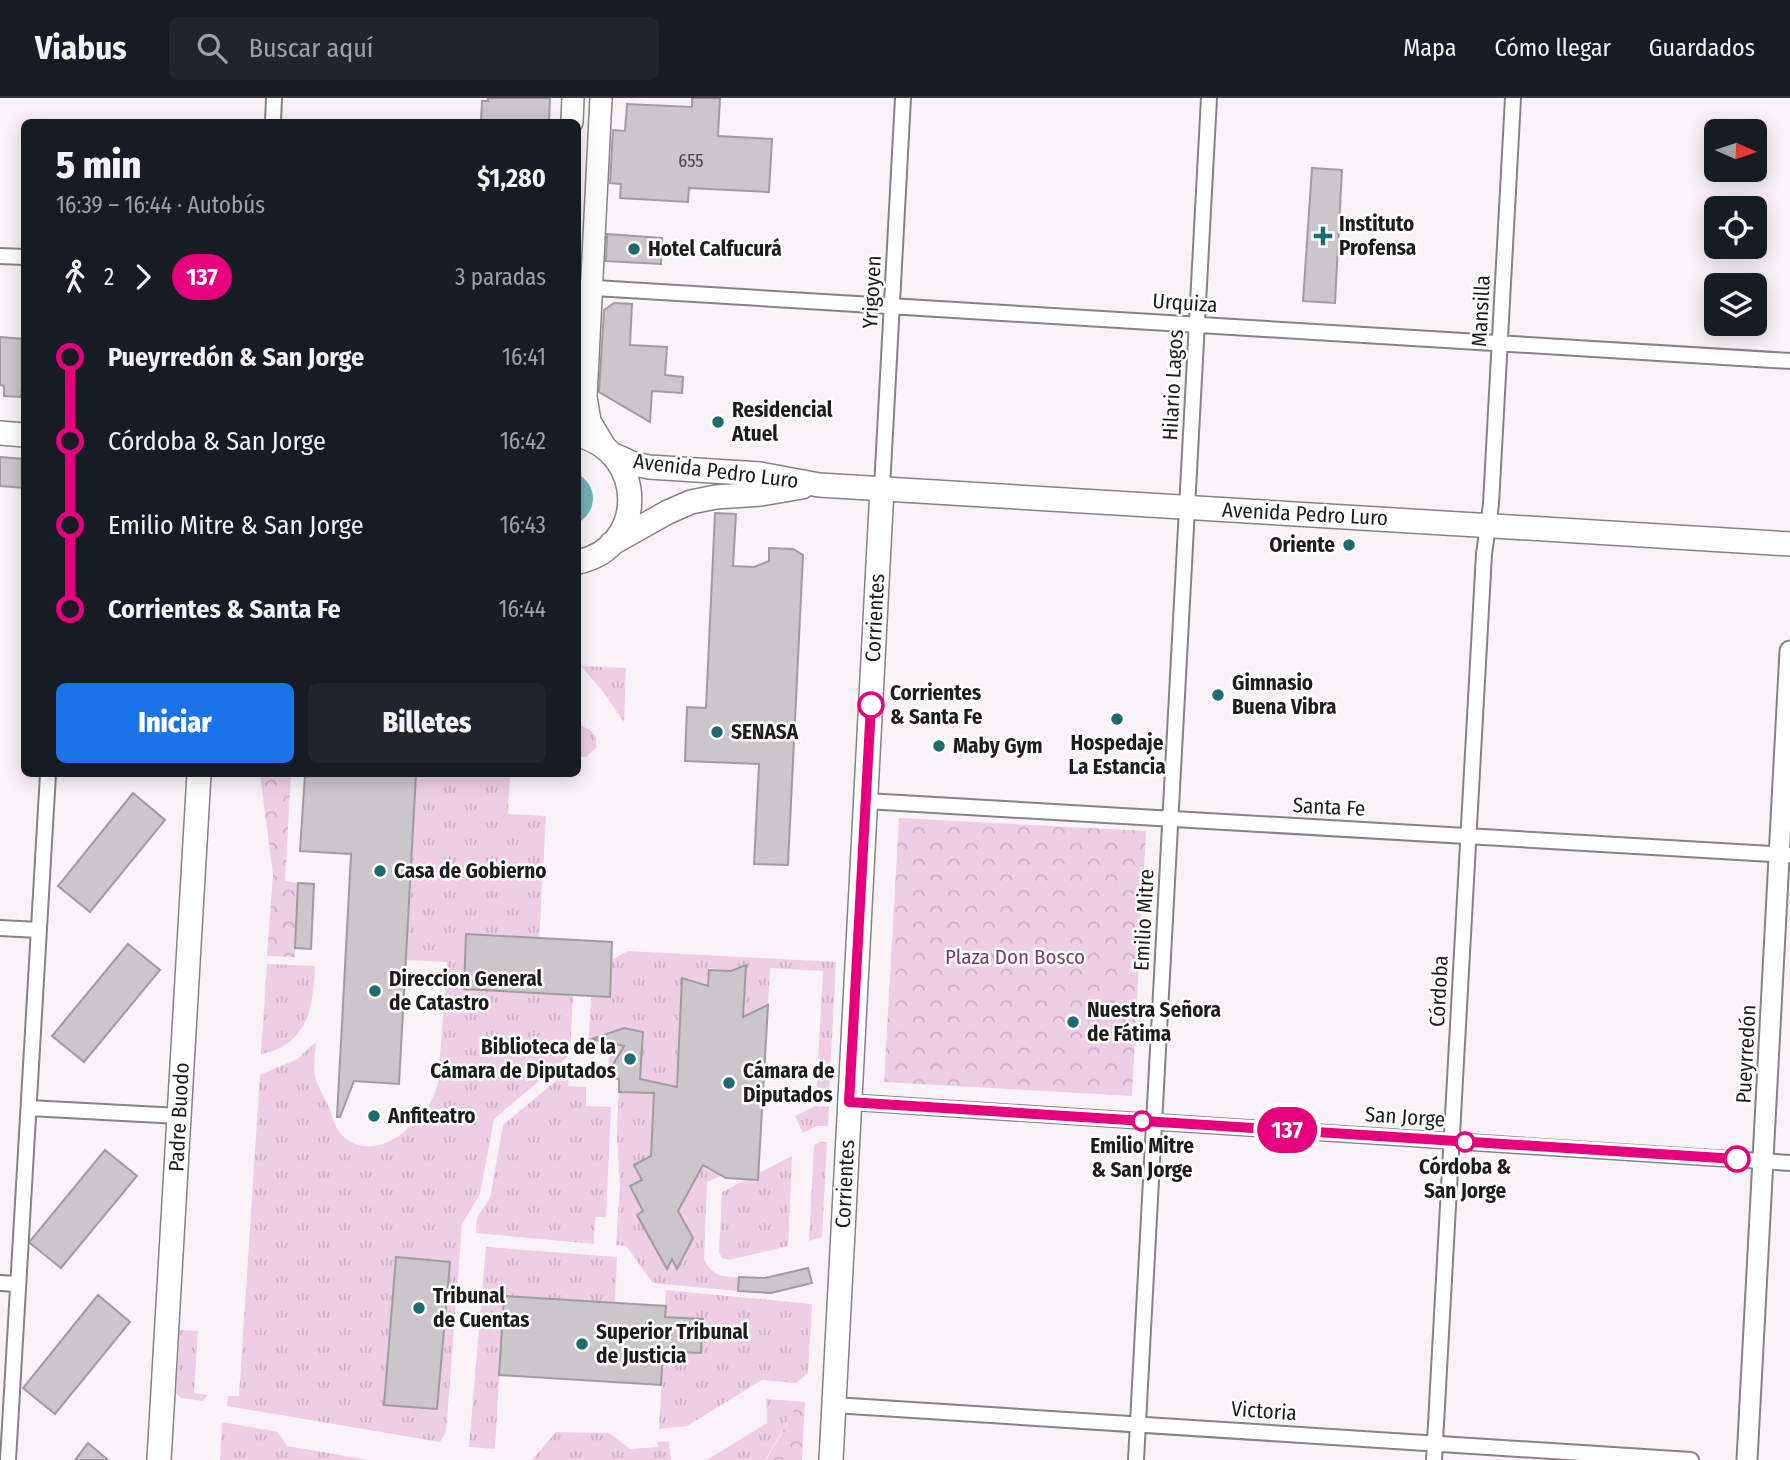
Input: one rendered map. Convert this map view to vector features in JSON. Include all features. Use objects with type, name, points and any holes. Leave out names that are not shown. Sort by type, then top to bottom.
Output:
[{"type":"main road","points":[[572,119],[573,98]]},
{"type":"main road","points":[[601,98],[585,287],[586,405],[592,429],[626,474],[630,495],[624,527],[611,544]]},
{"type":"main road","points":[[0,433],[21,435]]},
{"type":"main road","name":"Avenida Pedro Luro","points":[[581,437],[634,464],[760,474],[819,485],[1790,544]]},
{"type":"main road","name":"Avenida Pedro Luro","points":[[581,561],[691,502],[819,485]]},
{"type":"main road","name":"Corrientes","points":[[831,1460],[882,488]]},
{"type":"main road","name":"Padre Buodo","points":[[159,1460],[199,777]]},
{"type":"street","points":[[273,119],[274,98]]},
{"type":"street","name":"Yrigoyen","points":[[882,488],[903,98]]},
{"type":"street","name":"Hilario Lagos","points":[[1188,507],[1209,98]]},
{"type":"street","name":"Mansilla","points":[[1488,525],[1492,504],[1513,98]]},
{"type":"street","points":[[0,256],[21,257]]},
{"type":"street","name":"Urquiza","points":[[585,287],[1790,360]]},
{"type":"street","name":"Emilio Mitre","points":[[1136,1460],[1188,507]]},
{"type":"street","name":"Córdoba","points":[[1434,1460],[1484,554],[1488,525]]},
{"type":"street","name":"Pueyrredón","points":[[1747,1460],[1763,1161],[1785,855],[1790,651]]},
{"type":"street","points":[[8,1460],[48,777]]},
{"type":"street","name":"Santa Fe","points":[[866,800],[1785,855]]},
{"type":"street","points":[[0,928],[39,930]]},
{"type":"street","name":"San Jorge","points":[[849,1102],[1790,1163]]},
{"type":"street","points":[[29,1108],[179,1116]]},
{"type":"street","points":[[0,1283],[18,1284]]},
{"type":"street","name":"Victoria","points":[[834,1405],[1691,1460]]},
{"type":"green space","points":[[581,666],[626,668],[624,722],[604,693]]},
{"type":"green space","points":[[581,726],[596,737],[596,748],[586,757],[581,757]]},
{"type":"green space","points":[[260,777],[291,777],[285,881],[298,883],[295,957],[267,956],[273,875]]},
{"type":"green space","points":[[416,777],[510,777],[508,814],[546,816],[536,992],[573,995],[570,1055],[494,1119],[480,1194],[462,1224],[446,1432],[440,1442],[227,1406],[228,1396],[239,1396],[260,1075],[297,1059],[316,1042],[316,1079],[336,1127],[345,1138],[362,1146],[380,1145],[405,1131],[429,1105],[438,1083],[447,962],[406,960]]},
{"type":"green space","name":"Plaza Don Bosco","points":[[899,818],[1146,831],[1132,1096],[884,1082]]},
{"type":"green space","points":[[628,951],[836,962],[829,1096],[816,1096],[823,971],[770,968],[768,1005],[758,1010],[758,1016],[734,1015],[735,1004],[744,999],[746,964],[731,971],[709,968],[707,1009],[681,1008],[678,1068],[702,1097],[654,1095],[650,1174],[641,1162],[634,1165],[644,1185],[688,1117],[721,1156],[721,1176],[707,1182],[704,1259],[710,1269],[718,1274],[739,1277],[738,1291],[653,1283],[626,1246],[616,1245],[620,1185],[617,1135],[619,1079],[608,1078],[609,1052],[588,1051],[591,996],[609,997],[611,960]]},
{"type":"green space","points":[[267,964],[315,966],[312,996],[305,1022],[289,1042],[261,1054]]},
{"type":"green space","points":[[569,1070],[568,1086],[586,1087],[586,1106],[611,1107],[606,1217],[595,1217],[594,1244],[476,1233],[477,1218],[490,1198],[503,1125]]},
{"type":"green space","points":[[815,1106],[829,1107],[828,1126],[817,1126],[803,1133],[795,1116]]},
{"type":"green space","points":[[827,1142],[822,1237],[809,1241],[814,1145]]},
{"type":"green space","points":[[792,1156],[788,1246],[729,1260],[722,1258],[719,1252],[722,1192]]},
{"type":"green space","points":[[486,1247],[617,1257],[615,1303],[504,1296],[495,1449],[469,1447]]},
{"type":"green space","points":[[666,1290],[812,1304],[808,1373],[796,1383],[762,1380],[687,1426],[659,1429],[664,1336],[701,1353],[703,1319],[676,1317],[664,1328]]},
{"type":"green space","points":[[180,1330],[198,1331],[194,1393],[208,1395],[203,1401],[181,1398],[176,1393]]},
{"type":"green space","points":[[766,1399],[794,1401],[793,1413],[765,1460],[707,1460],[767,1423]]},
{"type":"green space","points":[[794,1401],[805,1402],[802,1460],[766,1460],[793,1413]]},
{"type":"green space","points":[[222,1422],[278,1432],[287,1446],[369,1460],[220,1460]]},
{"type":"green space","points":[[556,1432],[609,1433],[630,1449],[658,1447],[658,1442],[669,1441],[671,1460],[532,1460]]},
{"type":"water","points":[[581,476],[589,485],[593,498],[585,518],[581,521]]},
{"type":"building","points":[[488,98],[550,98],[549,119],[481,119],[482,101],[488,101]]},
{"type":"building","points":[[692,98],[720,98],[718,136],[772,139],[769,192],[689,188],[688,202],[620,198],[621,184],[610,183],[613,130],[625,131],[627,104],[692,107]]},
{"type":"building","name":"Instituto Profensa","points":[[1312,168],[1342,170],[1335,303],[1303,301]]},
{"type":"building","name":"Hotel Calfucurá","points":[[607,234],[662,238],[661,264],[606,261]]},
{"type":"building","points":[[614,303],[632,304],[630,345],[667,347],[665,375],[683,377],[682,393],[652,391],[650,422],[599,392],[604,310]]},
{"type":"building","points":[[0,337],[21,339],[21,397],[4,396],[4,386],[0,385]]},
{"type":"building","points":[[0,457],[21,459],[21,488],[0,486]]},
{"type":"building","points":[[715,513],[736,514],[733,566],[754,567],[769,561],[769,548],[793,549],[803,555],[788,865],[754,864],[759,764],[685,761],[687,707],[706,708]]},
{"type":"building","name":"Casa de Gobierno","points":[[305,777],[416,777],[399,1084],[354,1081],[340,1117],[337,1117],[351,854],[300,851]]},
{"type":"building","points":[[133,793],[165,820],[90,912],[58,886]]},
{"type":"building","points":[[298,883],[314,884],[311,949],[295,948]]},
{"type":"building","points":[[466,934],[612,942],[610,997],[464,989]]},
{"type":"building","points":[[128,944],[160,970],[84,1062],[52,1036]]},
{"type":"building","points":[[746,965],[743,1017],[768,1005],[758,1180],[726,1178],[703,1165],[678,1211],[693,1238],[677,1269],[672,1259],[667,1269],[637,1215],[643,1211],[630,1186],[642,1180],[634,1165],[651,1156],[654,1093],[619,1092],[619,1079],[608,1078],[624,1046],[592,1039],[624,1028],[643,1032],[640,1079],[677,1087],[682,978],[708,986],[709,970],[731,971]]},
{"type":"building","points":[[105,1150],[137,1176],[61,1268],[30,1241]]},
{"type":"building","name":"Tribunal de Cuentas","points":[[396,1257],[450,1262],[437,1409],[384,1405]]},
{"type":"building","points":[[808,1268],[812,1283],[771,1293],[738,1291],[739,1277],[765,1278]]},
{"type":"building","points":[[98,1295],[130,1322],[55,1414],[23,1388]]},
{"type":"building","name":"Superior Tribunal de Justicia","points":[[504,1296],[666,1306],[665,1317],[703,1319],[701,1353],[663,1351],[661,1385],[499,1375]]},
{"type":"building","points":[[88,1443],[108,1460],[75,1460]]},
{"type":"bus line","name":"137","points":[[871,705],[849,1102],[1737,1159]]},
{"type":"place","name":"Instituto Profensa","points":[[1323,236]]},
{"type":"place","name":"Hotel Calfucurá","points":[[634,249]]},
{"type":"place","name":"Residencial Atuel","points":[[718,422]]},
{"type":"place","name":"Oriente","points":[[1349,545]]},
{"type":"place","name":"Gimnasio Buena Vibra","points":[[1218,695]]},
{"type":"place","name":"Corrientes & Santa Fe","points":[[871,705]]},
{"type":"place","name":"Hospedaje La Estancia","points":[[1117,719]]},
{"type":"place","name":"SENASA","points":[[717,732]]},
{"type":"place","name":"Maby Gym","points":[[939,746]]},
{"type":"place","name":"Casa de Gobierno","points":[[380,871]]},
{"type":"place","name":"Direccion General de Catastro","points":[[375,991]]},
{"type":"place","name":"Nuestra Señora de Fátima","points":[[1073,1022]]},
{"type":"place","name":"Biblioteca de la Cámara de Diputados","points":[[630,1059]]},
{"type":"place","name":"Cámara de Diputados","points":[[729,1083]]},
{"type":"place","name":"Anfiteatro","points":[[374,1116]]},
{"type":"place","name":"Emilio Mitre & San Jorge","points":[[1142,1121]]},
{"type":"place","name":"Córdoba & San Jorge","points":[[1465,1142]]},
{"type":"place","name":"Tribunal de Cuentas","points":[[419,1308]]},
{"type":"place","name":"Superior Tribunal de Justicia","points":[[582,1344]]}]
